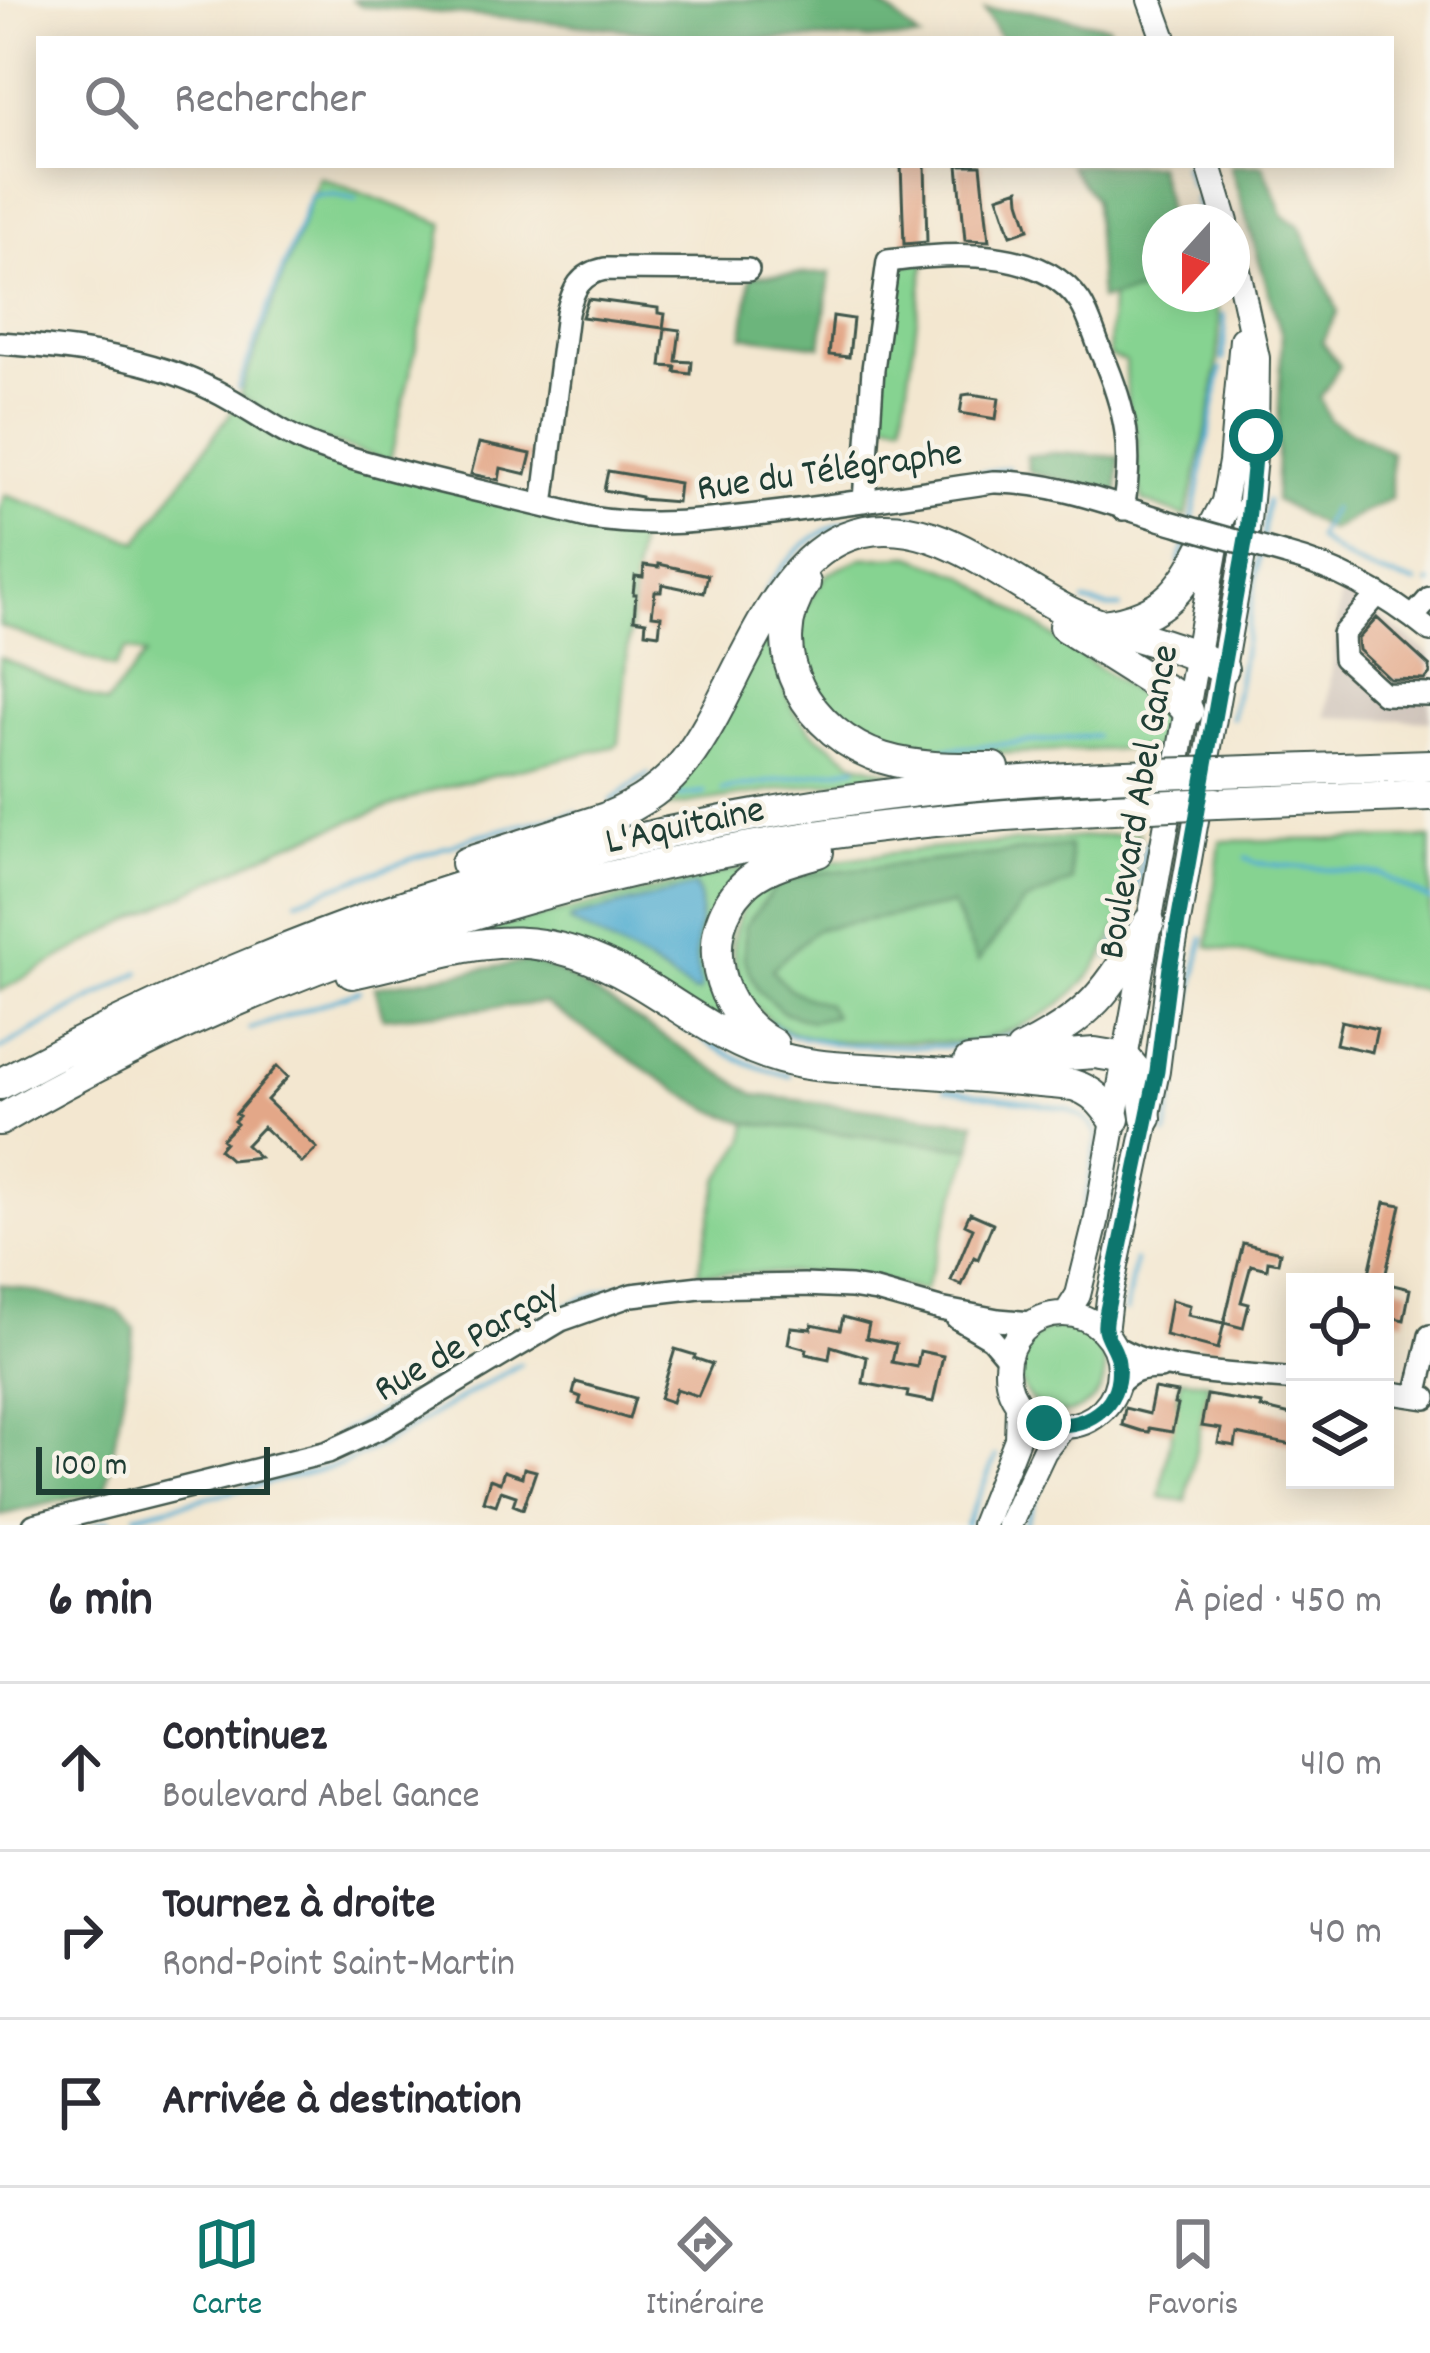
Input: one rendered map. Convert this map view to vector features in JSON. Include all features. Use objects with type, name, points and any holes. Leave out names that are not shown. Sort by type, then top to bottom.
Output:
[{"type":"highway","points":[[1099,625],[1136,618],[1167,602],[1188,575],[1224,508]]},
{"type":"highway","points":[[332,929],[452,867],[606,818],[667,782],[700,740],[789,580],[814,555],[843,537],[896,530],[931,537],[1056,605],[1206,665]]},
{"type":"highway","points":[[1095,777],[1025,768],[922,766],[869,753],[828,727],[807,703],[788,661],[789,617],[801,588],[822,565],[863,544],[896,542],[928,548],[961,561],[1172,694],[1188,711]]},
{"type":"highway","points":[[1112,657],[1206,665]]},
{"type":"highway","name":"L'Aquitaine","points":[[0,1084],[162,1000],[332,929],[509,871],[689,827],[874,797],[1095,777],[1430,765]]},
{"type":"highway","name":"L'Aquitaine","points":[[0,1120],[121,1055],[258,992],[401,938],[577,885],[736,850],[904,824],[1151,806],[1430,796]]},
{"type":"highway","points":[[258,992],[457,946],[545,944],[607,965],[732,1040],[778,1058],[820,1066],[1073,1085],[1088,1089],[1130,1118],[1141,1077],[1125,1058],[1095,1053],[894,1061],[800,1053],[766,1041],[738,1015],[722,986],[716,952],[729,905],[752,878],[776,865],[904,824]]},
{"type":"highway","points":[[1004,1059],[1059,1032],[1089,1008],[1112,982],[1149,922]]},
{"type":"main road","points":[[1150,0],[1163,36]]},
{"type":"main road","points":[[1210,168],[1221,204]]},
{"type":"main road","name":"Boulevard Abel Gance","points":[[1066,1314],[1084,1274],[1130,1118],[1157,1071],[1238,406],[1243,312]]},
{"type":"main road","name":"Boulevard Abel Gance","points":[[1125,1058],[1188,711],[1247,532],[1256,436],[1256,358],[1247,312]]},
{"type":"main road","name":"Boulevard Abel Gance","points":[[1109,1339],[1108,1299],[1130,1118]]},
{"type":"main road","points":[[983,1525],[1017,1439],[1018,1405],[1008,1383],[1007,1358],[1019,1334],[1048,1316],[1066,1314],[1091,1322],[1109,1339],[1119,1365],[1117,1385],[1097,1414],[1064,1426],[1034,1418],[1018,1405]]},
{"type":"main road","points":[[1009,1525],[1044,1450],[1064,1426]]},
{"type":"street","points":[[864,501],[873,369],[888,261],[982,256],[1011,260],[1046,274],[1082,305],[1113,379],[1127,433],[1130,464],[1124,509]]},
{"type":"street","points":[[542,506],[567,313],[582,278],[605,269],[748,270]]},
{"type":"street","name":"Rue du Télégraphe","points":[[0,343],[135,363],[192,381],[274,428],[325,450],[591,518],[673,524],[993,482],[1043,485],[1341,573],[1421,624]]},
{"type":"street","points":[[1378,594],[1343,634],[1344,658],[1384,694],[1429,695]]},
{"type":"street","points":[[1421,624],[1430,598]]},
{"type":"street","name":"Rue de Parçay","points":[[34,1525],[328,1452],[382,1427],[561,1320],[632,1295],[700,1287],[851,1287],[940,1309],[1032,1323]]},
{"type":"street","name":"Rue de Parçay","points":[[940,1309],[991,1338],[1007,1358]]},
{"type":"street","points":[[1423,1397],[1430,1336]]},
{"type":"street","points":[[1109,1339],[1141,1360],[1286,1379]]},
{"type":"street","points":[[1117,1385],[1141,1369],[1179,1368]]},
{"type":"shaded area","points":[[1342,587],[1430,655],[1430,721],[1326,717]]},
{"type":"green space","points":[[353,0],[871,0],[917,36],[668,36],[362,6]]},
{"type":"green space","points":[[984,10],[1033,11],[1108,26],[1113,36],[999,36]]},
{"type":"green space","points":[[1071,168],[1158,168],[1166,204],[1142,204],[1142,291],[1100,300],[1094,199]]},
{"type":"green space","points":[[1231,168],[1264,168],[1284,216],[1300,226],[1338,311],[1322,342],[1340,366],[1320,398],[1330,420],[1391,453],[1391,498],[1330,530],[1275,500],[1282,335],[1250,230],[1250,204],[1242,204]]},
{"type":"green space","points":[[319,177],[444,224],[390,461],[293,431],[240,395]]},
{"type":"green space","points":[[925,260],[903,422],[874,420],[895,266]]},
{"type":"green space","points":[[830,273],[821,346],[743,336],[751,276]]},
{"type":"green space","points":[[1142,276],[1142,312],[1218,312],[1212,402],[1186,517],[1143,501],[1137,481],[1137,436],[1127,404],[1126,362],[1109,356],[1111,298]]},
{"type":"green space","points":[[237,404],[282,439],[639,531],[619,743],[436,789],[284,846],[111,930],[0,991],[0,657],[106,704],[145,655],[126,649],[114,668],[0,626],[0,509],[5,495],[138,542]]},
{"type":"green space","points":[[1027,456],[1119,457],[1118,492],[1031,473]]},
{"type":"green space","points":[[911,556],[965,576],[1164,713],[1168,730],[1155,748],[953,755],[892,746],[848,726],[818,695],[799,652],[803,609],[826,575],[862,558]]},
{"type":"green space","points":[[778,621],[785,691],[794,711],[812,732],[856,763],[894,773],[648,810]]},
{"type":"green space","points":[[1139,833],[1117,927],[1087,979],[1039,1017],[994,1036],[955,1043],[811,1037],[783,1028],[764,1015],[739,978],[734,935],[740,914],[752,895],[786,871],[914,851]]},
{"type":"green space","points":[[1430,838],[1430,991],[1208,946],[1220,841]]},
{"type":"green space","points":[[1069,846],[1072,881],[1023,903],[978,962],[952,905],[817,929],[772,969],[789,988],[827,1004],[834,1016],[811,1021],[783,1012],[759,991],[744,958],[745,926],[777,885],[809,874]]},
{"type":"green space","points":[[750,866],[729,888],[728,1017],[718,1022],[481,931]]},
{"type":"green space","points":[[531,961],[566,975],[756,1095],[975,1122],[972,1148],[748,1123],[693,1100],[544,1003],[383,1018],[375,987]]},
{"type":"green space","points":[[748,1123],[972,1148],[924,1291],[842,1273],[698,1273],[719,1180],[745,1141]]},
{"type":"green space","points":[[0,1284],[118,1311],[135,1329],[106,1490],[0,1515]]},
{"type":"green space","points":[[1062,1327],[1092,1340],[1105,1370],[1092,1400],[1062,1413],[1032,1400],[1019,1370],[1032,1340]]},
{"type":"green space","points":[[1181,1379],[1209,1382],[1186,1501],[1160,1497]]},
{"type":"water","points":[[695,886],[700,903],[699,992],[569,921],[571,918]]},
{"type":"building","points":[[901,168],[925,168],[927,242],[904,244]]},
{"type":"building","points":[[958,168],[981,168],[989,241],[965,240]]},
{"type":"building","points":[[1019,189],[1029,229],[1011,235],[998,196]]},
{"type":"building","points":[[588,299],[658,308],[658,313],[665,314],[663,328],[582,317]]},
{"type":"building","points":[[833,316],[853,319],[849,357],[829,355]]},
{"type":"building","points":[[665,328],[680,330],[676,361],[692,362],[691,374],[661,366]]},
{"type":"building","points":[[963,395],[999,398],[996,419],[960,413]]},
{"type":"building","points":[[479,443],[531,454],[526,474],[501,468],[499,480],[471,474]]},
{"type":"building","points":[[608,471],[679,483],[677,502],[604,490]]},
{"type":"building","points":[[644,565],[708,575],[704,593],[662,584],[661,591],[655,591],[652,615],[661,616],[659,634],[645,632],[646,621],[634,619],[633,594],[635,576],[643,577]]},
{"type":"building","points":[[1377,618],[1430,667],[1425,680],[1390,679],[1359,650],[1358,639]]},
{"type":"building","points":[[1341,1021],[1377,1029],[1372,1052],[1336,1044]]},
{"type":"building","points":[[277,1066],[288,1077],[267,1100],[317,1148],[302,1163],[263,1127],[246,1145],[259,1157],[231,1160],[219,1149],[225,1142],[222,1139],[237,1124],[236,1114]]},
{"type":"building","points":[[1385,1202],[1401,1205],[1386,1273],[1369,1273]]},
{"type":"building","points":[[970,1213],[993,1223],[962,1285],[951,1281],[973,1228],[965,1224]]},
{"type":"building","points":[[1243,1243],[1280,1252],[1278,1263],[1268,1261],[1267,1269],[1251,1265],[1241,1302],[1249,1304],[1243,1328],[1224,1323]]},
{"type":"building","points":[[1394,1285],[1410,1289],[1404,1320],[1394,1318]]},
{"type":"building","points":[[1171,1300],[1190,1305],[1188,1315],[1224,1323],[1218,1349],[1165,1335]]},
{"type":"building","points":[[843,1317],[869,1324],[866,1338],[896,1344],[892,1362],[917,1367],[920,1351],[943,1356],[933,1402],[863,1383],[867,1357],[831,1346],[829,1359],[788,1344],[791,1327],[811,1329],[812,1324],[840,1330]]},
{"type":"building","points":[[675,1349],[712,1364],[698,1396],[676,1389],[672,1402],[660,1398]]},
{"type":"building","points":[[576,1382],[635,1398],[629,1419],[579,1404],[581,1397],[573,1394]]},
{"type":"building","points":[[1154,1389],[1177,1393],[1172,1432],[1122,1425],[1125,1408],[1149,1414]]},
{"type":"building","points":[[1207,1395],[1262,1404],[1261,1408],[1286,1414],[1286,1444],[1237,1434],[1235,1446],[1218,1443],[1221,1429],[1201,1426]]},
{"type":"building","points":[[524,1468],[536,1471],[523,1509],[513,1505],[516,1496],[501,1491],[496,1505],[483,1501],[490,1479],[500,1483],[504,1471],[522,1477]]},
{"type":"waterway","points":[[1185,168],[1191,186]]},
{"type":"waterway","points":[[238,388],[311,195],[356,199]]},
{"type":"waterway","points":[[1195,198],[1197,204]]},
{"type":"waterway","points":[[1223,314],[1223,360]]},
{"type":"waterway","points":[[1192,522],[1221,369]]},
{"type":"waterway","points":[[981,473],[1008,468]]},
{"type":"waterway","points":[[1263,537],[1267,501]]},
{"type":"waterway","points":[[1332,509],[1317,538],[1364,567],[1416,583]]},
{"type":"waterway","points":[[764,593],[796,553],[834,526],[880,516],[931,522]]},
{"type":"waterway","points":[[1179,562],[1190,533]]},
{"type":"waterway","points":[[1232,718],[1260,555]]},
{"type":"waterway","points":[[1084,602],[1120,607]]},
{"type":"waterway","points":[[893,741],[938,750],[1095,736]]},
{"type":"waterway","points":[[723,790],[856,767]]},
{"type":"waterway","points":[[611,801],[648,774]]},
{"type":"waterway","points":[[677,794],[705,793]]},
{"type":"waterway","points":[[297,900],[476,836],[577,812]]},
{"type":"waterway","points":[[1109,958],[1130,915],[1147,842]]},
{"type":"waterway","points":[[1246,858],[1255,863],[1381,874],[1430,900]]},
{"type":"waterway","points":[[1166,1135],[1203,938]]},
{"type":"waterway","points":[[0,1049],[140,972]]},
{"type":"waterway","points":[[250,1029],[359,991]]},
{"type":"waterway","points":[[666,1018],[692,1033]]},
{"type":"waterway","points":[[767,1023],[790,1035],[843,1045],[957,1047],[1031,1029]]},
{"type":"waterway","points":[[702,1039],[744,1062],[790,1076]]},
{"type":"waterway","points":[[945,1089],[1067,1109],[1095,1130],[1098,1135],[1073,1268]]},
{"type":"waterway","points":[[1126,1311],[1135,1260]]},
{"type":"waterway","points":[[526,1325],[598,1293],[675,1275]]},
{"type":"waterway","points":[[337,1435],[507,1337]]},
{"type":"waterway","points":[[136,1515],[340,1465],[520,1364]]},
{"type":"waterway","points":[[966,1525],[996,1456]]},
{"type":"waterway","points":[[1025,1525],[1043,1480]]},
{"type":"waterway","points":[[95,1525],[110,1521]]},
{"type":"route","points":[[1044,1423],[1064,1426],[1090,1419],[1104,1408],[1117,1385],[1117,1354],[1105,1333],[1107,1310],[1157,1071],[1170,967],[1247,532],[1256,436]]}]
